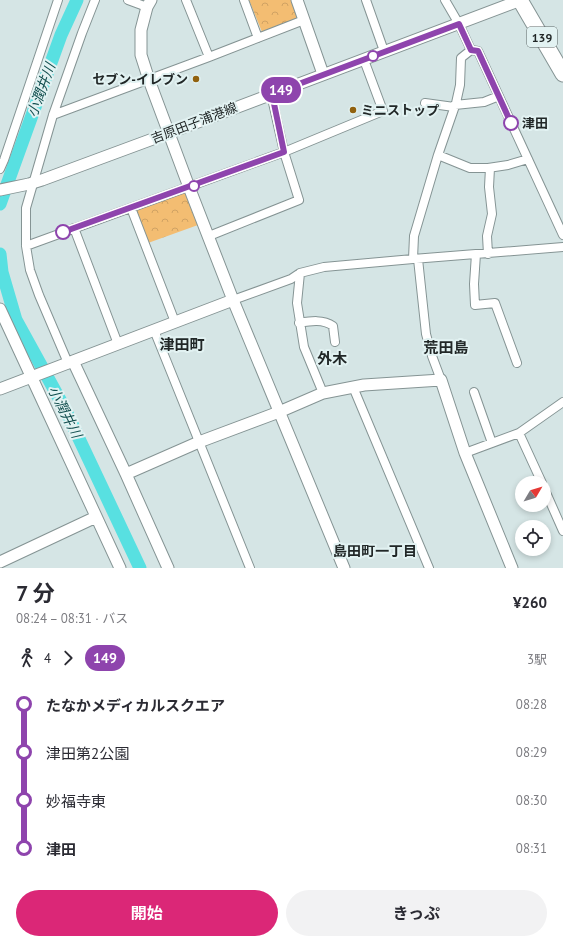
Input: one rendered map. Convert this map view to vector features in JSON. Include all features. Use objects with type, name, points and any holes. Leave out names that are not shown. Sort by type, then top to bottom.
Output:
[{"type":"highway","name":"139","points":[[520,0],[561,67]]},
{"type":"street","points":[[0,169],[58,0]]},
{"type":"street","points":[[95,0],[53,115],[32,183],[26,208],[26,246],[30,270],[39,295],[70,362],[126,474],[168,568]]},
{"type":"street","points":[[128,0],[149,4],[140,30],[141,55],[189,187],[233,300],[344,568]]},
{"type":"street","points":[[186,0],[209,58]]},
{"type":"street","points":[[244,0],[258,38]]},
{"type":"street","points":[[296,0],[323,74]]},
{"type":"street","points":[[366,0],[384,52]]},
{"type":"street","points":[[445,0],[459,24],[471,50]]},
{"type":"street","name":"吉原田子浦港線","points":[[0,190],[32,183],[169,133],[520,0]]},
{"type":"street","points":[[53,115],[209,58],[304,20]]},
{"type":"street","points":[[512,568],[465,452],[432,356],[426,334],[414,236],[438,155],[455,106],[460,84],[461,58],[471,50],[478,51],[563,235]]},
{"type":"street","points":[[26,246],[284,152],[383,111],[364,60]]},
{"type":"street","points":[[209,236],[299,200],[284,152],[272,94]]},
{"type":"street","points":[[425,103],[455,106],[484,102],[499,96]]},
{"type":"street","points":[[438,155],[470,168],[490,168],[508,165],[528,159]]},
{"type":"street","points":[[488,254],[487,236],[492,214],[489,187],[490,168]]},
{"type":"street","points":[[131,208],[175,322]]},
{"type":"street","points":[[74,228],[118,344]]},
{"type":"street","points":[[0,389],[291,279],[300,273],[324,267],[563,247]]},
{"type":"street","points":[[476,254],[474,284],[475,305],[495,303],[517,363]]},
{"type":"street","points":[[300,273],[297,303],[299,323],[304,347],[323,393]]},
{"type":"street","points":[[0,309],[120,568]]},
{"type":"street","points":[[299,323],[311,321],[322,321],[329,323],[333,326],[335,342]]},
{"type":"street","points":[[154,330],[250,568]]},
{"type":"street","points":[[126,474],[199,442],[279,412],[323,393],[353,387],[380,384],[441,380]]},
{"type":"street","points":[[353,387],[429,568]]},
{"type":"street","points":[[474,392],[492,443]]},
{"type":"street","points":[[465,452],[519,433],[563,402]]},
{"type":"street","points":[[519,433],[539,476]]},
{"type":"street","points":[[551,504],[563,531]]},
{"type":"street","points":[[0,562],[96,517]]},
{"type":"green space","points":[[249,0],[293,0],[300,18],[262,32]]},
{"type":"green space","points":[[185,191],[198,225],[148,243],[135,209]]},
{"type":"waterway","name":"小潤井川","points":[[0,204],[61,35],[77,0]]},
{"type":"waterway","name":"小潤井川","points":[[0,254],[2,272],[16,320],[65,409],[140,568]]},
{"type":"bus line","name":"149","points":[[63,232],[284,152],[272,94],[459,24],[471,50],[478,51],[511,123]]},
{"type":"place","name":"セブン-イレブン","points":[[196,79]]},
{"type":"place","name":"ミニストップ","points":[[353,110]]},
{"type":"place","name":"津田","points":[[511,123]]},
{"type":"district","name":"津田町","points":[[182,344]]},
{"type":"district","name":"荒田島","points":[[446,347]]},
{"type":"district","name":"外木","points":[[332,358]]},
{"type":"district","name":"島田町一丁目","points":[[375,551]]}]
